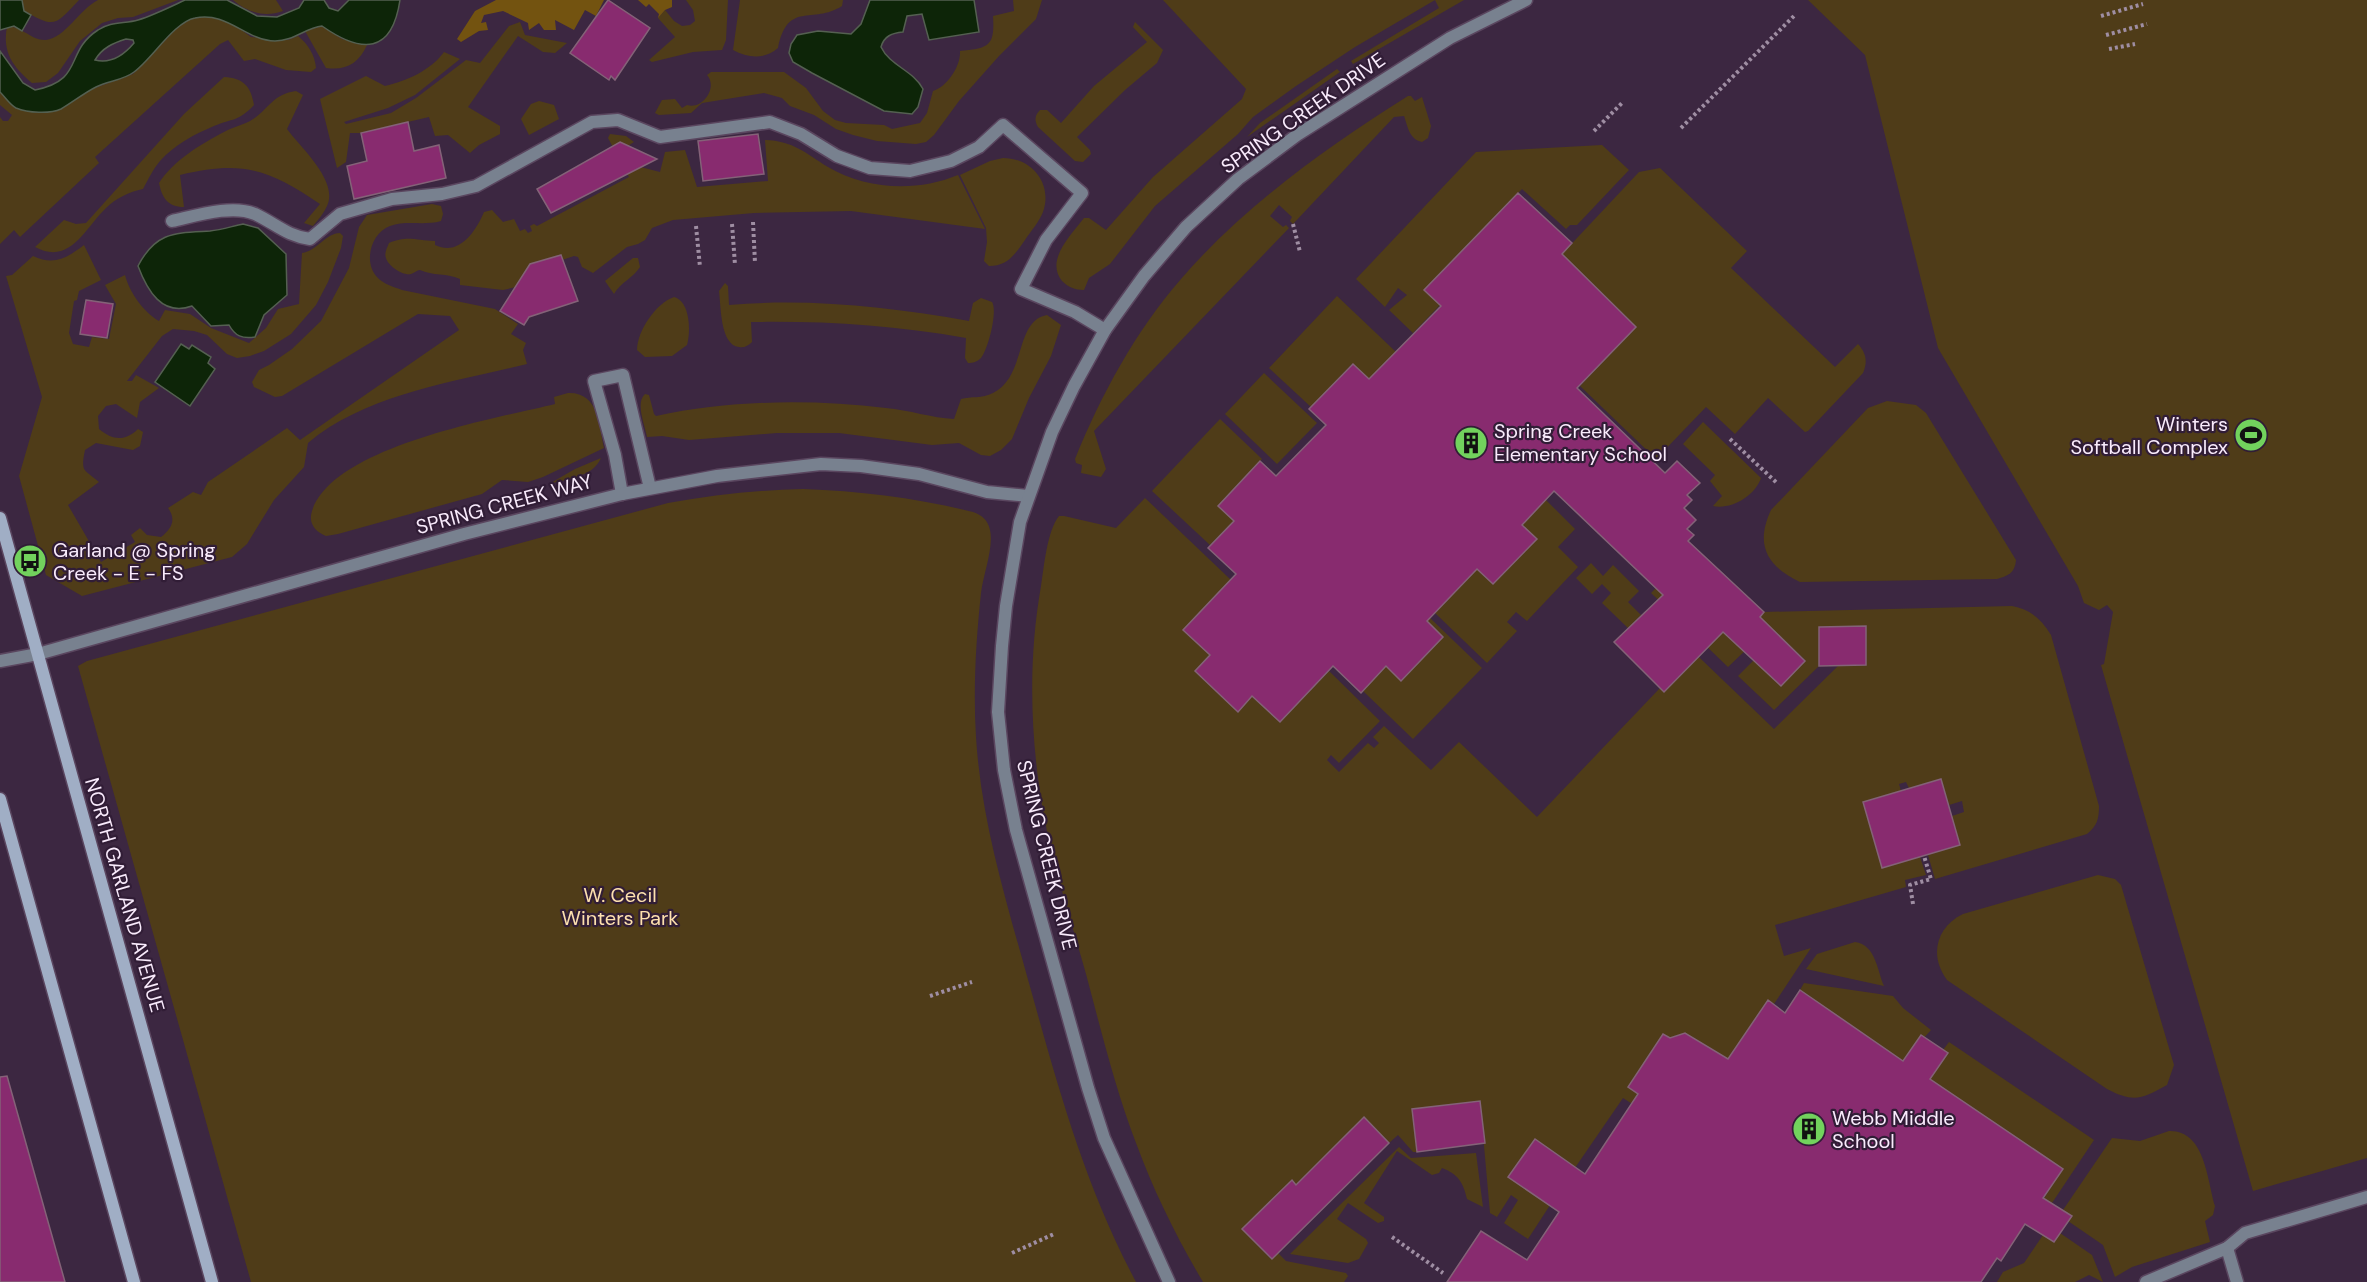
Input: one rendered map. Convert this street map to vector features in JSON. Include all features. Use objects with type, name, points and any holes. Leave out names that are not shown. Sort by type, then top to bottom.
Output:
[{"type":"main road","name":"NORTH GARLAND AVENUE","points":[[0,518],[212,1282]]},
{"type":"main road","points":[[0,800],[134,1282]]},
{"type":"street","name":"SPRING CREEK DRIVE","points":[[1169,1282],[1104,1138],[1016,830],[1004,770],[998,712],[1006,606],[1020,522],[1052,432],[1105,330],[1144,276],[1186,227],[1238,179],[1297,135],[1450,38],[1526,0]]},
{"type":"street","points":[[172,221],[218,210],[253,213],[294,237],[310,239],[340,214],[392,199],[442,194],[476,186],[591,122],[618,120],[660,137],[770,122],[801,134],[837,156],[870,168],[910,171],[951,161],[979,147],[1003,125],[1082,193],[1046,240],[1021,289],[1075,312],[1105,330]]},
{"type":"street","points":[[622,494],[615,455],[594,381],[623,375],[650,488]]},
{"type":"street","name":"SPRING CREEK WAY","points":[[0,661],[38,654],[464,534],[622,494],[717,476],[821,464],[861,466],[919,474],[987,492],[1028,496]]},
{"type":"street","points":[[2146,1282],[2227,1248],[2246,1233],[2367,1197]]},
{"type":"street","points":[[2227,1248],[2237,1282]]},
{"type":"path","points":[[2101,16],[2143,4]]},
{"type":"path","points":[[1681,128],[1796,14]]},
{"type":"path","points":[[2106,35],[2147,24]]},
{"type":"path","points":[[2109,49],[2135,44]]},
{"type":"path","points":[[1594,131],[1622,103]]},
{"type":"path","points":[[753,222],[754,263]]},
{"type":"path","points":[[732,224],[735,264]]},
{"type":"path","points":[[1293,224],[1300,252]]},
{"type":"path","points":[[696,226],[700,267]]},
{"type":"path","points":[[1730,439],[1778,484]]},
{"type":"path","points":[[1913,904],[1910,885],[1931,879],[1924,856]]},
{"type":"path","points":[[930,996],[972,982]]},
{"type":"path","points":[[1012,1253],[1054,1234]]},
{"type":"path","points":[[1392,1237],[1443,1272]]},
{"type":"green space","points":[[22,0],[79,0],[65,15],[54,22],[49,22],[24,11]]},
{"type":"green space","points":[[98,0],[178,0],[133,17],[118,18],[102,23],[80,41],[58,73],[46,82],[32,83],[19,71],[10,58],[6,44],[7,27],[17,28],[41,40],[53,38]]},
{"type":"green space","points":[[233,0],[276,0],[283,11],[269,14],[256,13]]},
{"type":"green space","points":[[686,0],[728,0],[726,40],[722,50],[693,52],[652,62],[649,60],[675,37],[658,18],[665,10],[674,21],[682,26],[690,25],[695,21],[693,10]]},
{"type":"green space","points":[[740,0],[843,0],[842,6],[831,11],[795,19],[782,33],[778,48],[762,56],[756,56],[744,55],[733,50]]},
{"type":"green space","points":[[1013,0],[1042,0],[1036,19],[999,56],[926,142],[916,144],[877,141],[853,135],[836,129],[814,115],[790,106],[782,98],[764,93],[702,103],[691,113],[659,115],[655,113],[662,100],[675,99],[682,108],[703,101],[710,91],[711,85],[707,75],[711,72],[784,72],[806,88],[823,111],[835,120],[846,123],[884,125],[892,129],[920,123],[927,113],[933,91],[948,81],[956,69],[960,51],[984,47],[988,44],[993,34],[993,16],[1014,11]]},
{"type":"green space","points":[[1163,0],[1435,0],[1355,47],[1253,117],[1238,134],[1155,206],[1110,264],[1089,278],[1084,290],[1075,289],[1062,281],[1056,265],[1062,248],[1084,218],[1089,218],[1106,230],[1153,177],[1242,99],[1246,89]]},
{"type":"green space","points":[[1435,0],[1464,0],[1353,64],[1351,61],[1439,8]]},
{"type":"green space","name":"Winters Softball Complex","points":[[1808,0],[2367,0],[2367,1158],[2253,1191],[2101,665],[2104,664],[2113,612],[2107,605],[2099,610],[2084,603],[2078,586],[1938,348],[1865,55]]},
{"type":"green space","points":[[211,16],[232,23],[251,37],[288,40],[298,36],[310,50],[316,68],[311,72],[286,70],[255,59],[244,61],[228,40],[220,44],[95,157],[99,163],[20,237],[14,230],[0,244],[0,117],[3,121],[8,121],[12,115],[0,105],[0,92],[15,108],[95,88],[133,74],[176,29],[192,18]]},
{"type":"green space","points":[[520,22],[525,35],[567,43],[555,53],[543,52],[518,36],[468,107],[500,126],[500,134],[479,145],[470,153],[448,135],[435,136],[429,117],[361,133],[350,133],[346,162],[337,168],[320,99],[366,76],[385,86],[402,81],[418,74],[444,52],[460,59],[415,95],[388,108],[344,122],[346,124],[391,113],[416,98],[466,60],[480,63],[509,26]]},
{"type":"green space","points":[[1135,22],[1163,50],[1157,63],[1125,90],[1077,137],[1091,154],[1083,162],[1075,161],[1038,127],[1036,116],[1040,110],[1047,110],[1061,123],[1094,86],[1147,42],[1133,27]]},
{"type":"green space","points":[[322,26],[342,39],[367,45],[360,57],[346,67],[326,68],[305,31]]},
{"type":"green space","points":[[1337,69],[1340,72],[1247,137],[1260,123]]},
{"type":"green space","points":[[224,77],[236,79],[245,84],[251,93],[254,105],[239,117],[185,140],[157,164],[143,189],[123,196],[110,204],[84,234],[67,248],[58,252],[47,252],[35,247],[64,220],[76,224],[86,223],[184,114]]},
{"type":"green space","points":[[296,91],[303,95],[287,129],[309,155],[328,186],[329,196],[326,209],[313,226],[304,223],[320,204],[269,175],[238,168],[221,168],[180,175],[184,207],[178,207],[166,200],[159,183],[180,160],[215,137],[250,121],[281,95]]},
{"type":"green space","points":[[1408,96],[1415,101],[1422,97],[1431,126],[1428,138],[1422,142],[1414,138],[1404,116],[1394,117],[1293,224],[1290,221],[1292,217],[1279,205],[1270,216],[1283,227],[1286,225],[1289,228],[1094,431],[1106,469],[1101,477],[1081,473],[1082,465],[1076,463],[1075,459],[1096,411],[1134,342],[1181,279],[1232,226],[1259,202],[1317,157]]},
{"type":"green space","points":[[539,101],[554,105],[559,119],[529,135],[521,119],[531,104]]},
{"type":"green space","points":[[610,134],[626,136],[634,142],[626,147],[625,163],[660,172],[665,152],[685,150],[697,187],[768,181],[765,140],[792,145],[843,175],[875,184],[909,186],[958,175],[985,229],[851,211],[754,213],[673,220],[652,228],[645,240],[627,247],[593,273],[582,267],[578,257],[574,256],[526,272],[516,287],[503,290],[460,285],[460,279],[455,277],[420,270],[411,274],[400,272],[387,261],[385,254],[387,247],[389,243],[396,241],[407,239],[435,241],[435,245],[444,248],[459,245],[471,234],[484,212],[492,210],[503,222],[514,219],[520,231],[525,229],[528,233],[532,231],[530,226],[534,224],[537,226],[629,177],[608,138]]},
{"type":"green space","points":[[1602,145],[1629,170],[1577,225],[1570,225],[1566,229],[1522,189],[1425,290],[1440,305],[1413,333],[1389,310],[1407,295],[1398,288],[1385,307],[1356,279],[1476,152]]},
{"type":"green space","points":[[1003,158],[1023,162],[1038,174],[1045,192],[1045,202],[1039,219],[1014,254],[1001,264],[989,266],[984,261],[987,242],[986,228],[960,175],[990,161]]},
{"type":"green space","points":[[1660,168],[1747,251],[1731,268],[1835,367],[1858,344],[1863,351],[1866,361],[1863,373],[1808,431],[1805,432],[1768,398],[1735,434],[1706,407],[1656,459],[1580,386],[1636,327],[1562,254],[1639,172]]},
{"type":"green space","points":[[432,204],[441,206],[443,214],[441,221],[396,224],[378,235],[371,248],[370,264],[373,271],[382,282],[402,290],[495,309],[518,324],[511,334],[526,343],[523,350],[527,364],[412,392],[384,401],[331,426],[308,443],[304,467],[274,500],[247,544],[232,557],[82,596],[46,575],[19,476],[42,397],[6,276],[12,275],[33,256],[47,260],[60,259],[84,245],[101,280],[79,291],[77,300],[74,301],[69,333],[73,344],[89,347],[92,337],[109,339],[116,304],[105,285],[125,275],[138,301],[159,321],[165,310],[190,314],[211,328],[249,343],[266,328],[278,309],[299,304],[302,253],[335,234],[340,233],[343,236],[341,248],[328,282],[316,305],[291,334],[264,351],[237,358],[227,354],[207,335],[173,329],[162,336],[127,381],[132,381],[136,375],[159,388],[140,402],[137,418],[116,404],[106,406],[98,416],[99,429],[114,437],[123,438],[138,429],[143,432],[140,446],[133,450],[96,443],[85,450],[83,463],[85,470],[99,482],[68,505],[101,562],[135,542],[131,535],[140,528],[147,535],[161,537],[172,524],[171,512],[168,508],[193,492],[201,495],[208,482],[287,428],[300,440],[459,330],[450,316],[418,314],[282,396],[275,397],[254,387],[252,382],[259,370],[292,349],[321,321],[349,268],[359,227],[367,215]]},
{"type":"green space","points":[[633,258],[638,258],[640,267],[614,294],[605,281]]},
{"type":"green space","points":[[725,283],[728,286],[729,305],[819,303],[849,305],[969,321],[973,303],[981,298],[992,302],[993,322],[984,354],[972,363],[968,363],[965,358],[966,338],[859,325],[751,322],[752,342],[739,347],[728,340],[723,324],[719,291]]},
{"type":"green space","points":[[1337,296],[1396,352],[1369,379],[1352,364],[1311,407],[1269,368]]},
{"type":"green space","points":[[674,297],[683,304],[688,317],[687,345],[672,356],[645,357],[637,350],[644,326],[654,311]]},
{"type":"green space","points":[[1047,315],[1061,325],[1051,356],[1029,398],[1012,439],[1001,450],[990,456],[981,455],[959,443],[932,445],[839,433],[777,433],[689,440],[662,436],[647,437],[641,408],[645,394],[649,395],[656,416],[742,404],[800,402],[886,408],[954,419],[961,399],[989,395],[1004,385],[1011,374],[1029,327],[1037,319]]},
{"type":"green space","points":[[1264,373],[1317,423],[1277,464],[1225,414]]},
{"type":"green space","points":[[568,393],[578,394],[592,404],[599,420],[604,448],[528,482],[502,480],[482,494],[338,534],[326,536],[313,526],[312,511],[326,488],[350,469],[382,453],[419,439],[457,427],[555,404],[554,397]]},
{"type":"green space","points":[[1887,401],[1916,405],[1926,413],[2016,560],[2010,573],[1997,579],[1800,582],[1788,576],[1772,561],[1764,544],[1766,522],[1771,510],[1868,408]]},
{"type":"green space","points":[[1220,419],[1262,459],[1218,506],[1234,521],[1210,545],[1152,491]]},
{"type":"green space","points":[[1703,422],[1761,478],[1754,491],[1735,504],[1713,506],[1722,496],[1710,481],[1715,475],[1683,444]]},
{"type":"green space","points":[[601,458],[586,473],[549,484],[575,469]]},
{"type":"green space","name":"W. Cecil Winters Park","points":[[803,489],[868,493],[910,499],[976,513],[988,523],[991,544],[981,593],[975,701],[976,737],[983,798],[1010,917],[1073,1132],[1101,1207],[1136,1282],[251,1282],[78,666],[87,661],[668,503],[735,493]]},
{"type":"green space","points":[[1145,498],[1231,580],[1183,630],[1210,655],[1195,671],[1237,711],[1252,696],[1280,722],[1329,671],[1380,721],[1339,763],[1331,755],[1327,760],[1339,772],[1368,743],[1374,748],[1379,743],[1373,737],[1384,726],[1431,770],[1459,742],[1537,817],[1660,688],[1664,692],[1694,662],[1679,638],[1774,729],[1838,666],[1866,665],[1866,626],[1819,627],[1819,666],[1774,710],[1738,676],[1754,660],[1781,686],[1805,660],[1770,627],[1728,667],[1651,593],[1660,584],[1735,643],[1764,612],[2012,606],[2034,616],[2051,635],[2099,806],[2097,822],[2087,834],[1935,879],[1928,855],[1960,845],[1952,816],[1964,812],[1962,801],[1949,805],[1941,779],[1909,788],[1906,782],[1899,784],[1901,791],[1882,867],[1920,857],[1926,875],[1905,880],[1906,887],[1775,925],[1784,956],[1811,948],[1774,1004],[1768,1000],[1725,1063],[1718,1053],[1685,1033],[1670,1038],[1663,1034],[1628,1087],[1643,1097],[1637,1107],[1623,1098],[1568,1178],[1567,1161],[1535,1139],[1509,1177],[1540,1199],[1554,1199],[1528,1239],[1504,1223],[1518,1200],[1511,1195],[1497,1217],[1490,1213],[1480,1101],[1412,1109],[1417,1152],[1413,1152],[1398,1135],[1389,1143],[1364,1117],[1305,1176],[1330,1201],[1242,1229],[1271,1259],[1278,1253],[1286,1261],[1346,1273],[1348,1276],[1344,1282],[1203,1282],[1158,1197],[1128,1122],[1052,852],[1035,755],[1032,698],[1034,642],[1047,550],[1055,523],[1059,516],[1064,516],[1116,528]]},
{"type":"green space","points":[[1546,500],[1575,529],[1558,547],[1578,567],[1527,621],[1516,612],[1507,622],[1517,631],[1487,663],[1435,613],[1477,569],[1493,584],[1537,539],[1522,525]]},
{"type":"green space","points":[[1591,563],[1603,576],[1613,565],[1639,591],[1628,602],[1641,615],[1628,628],[1602,603],[1611,593],[1602,584],[1592,594],[1576,578]]},
{"type":"green space","points":[[1430,618],[1482,668],[1413,739],[1363,691],[1386,666],[1402,680],[1443,637],[1427,621]]},
{"type":"green space","points":[[2098,875],[2115,879],[2121,885],[2174,1065],[2167,1085],[2138,1098],[2124,1096],[2107,1089],[1947,980],[1938,961],[1938,943],[1941,934],[1947,926],[1963,914]]},
{"type":"green space","points":[[1855,942],[1862,944],[1872,953],[1884,986],[1806,969],[1817,954]]},
{"type":"green space","points":[[1804,983],[1893,996],[1903,1008],[1931,1030],[1903,1061],[1800,990]]},
{"type":"green space","points":[[1949,1042],[2094,1140],[2052,1203],[2044,1198],[2063,1169],[1930,1079]]},
{"type":"green space","points":[[2169,1131],[2181,1133],[2190,1138],[2202,1158],[2215,1206],[2213,1215],[2205,1221],[2210,1242],[2132,1267],[2115,1277],[2103,1245],[2068,1221],[2071,1216],[2063,1210],[2112,1138],[2140,1141]]},
{"type":"green space","points":[[1399,1147],[1411,1158],[1476,1153],[1483,1207],[1467,1199],[1462,1183],[1452,1173],[1442,1168],[1439,1173],[1432,1175],[1397,1151],[1364,1203],[1384,1217],[1384,1221],[1378,1223],[1348,1203],[1337,1219],[1366,1239],[1368,1243],[1359,1259],[1348,1263],[1290,1254]]},
{"type":"green space","points":[[2060,1233],[2092,1255],[2103,1282],[2089,1275],[2075,1282],[1997,1282],[2003,1272],[2024,1263],[2043,1235],[2053,1242]]},
{"type":"shaded area","points":[[0,0],[22,0],[24,11],[31,15],[22,31],[14,26],[0,30]]},
{"type":"shaded area","points":[[185,0],[227,0],[257,16],[277,17],[299,8],[304,0],[324,0],[329,8],[338,11],[349,0],[400,0],[390,31],[373,44],[350,41],[322,26],[288,39],[275,41],[254,36],[217,18],[195,18],[171,33],[134,72],[96,87],[56,111],[21,110],[12,105],[0,92],[0,51],[23,83],[35,90],[61,80],[68,72],[81,47],[98,30],[108,25],[144,18]],"holes":[[[126,39],[133,40],[134,43],[130,47],[112,60],[95,60],[104,49],[112,44]]]},
{"type":"shaded area","points":[[496,0],[604,0],[596,16],[585,10],[574,30],[555,20],[556,30],[544,30],[539,23],[529,30],[528,23],[503,11],[484,15],[481,23],[486,22],[488,30],[479,31],[461,42],[457,39],[475,11]]},
{"type":"shaded area","points":[[638,0],[672,0],[672,7],[665,10],[658,18],[659,14],[649,4],[646,7]]},
{"type":"shaded area","points":[[870,0],[974,0],[979,32],[929,40],[922,14],[907,16],[903,32],[889,36],[882,43],[881,47],[890,59],[913,77],[923,89],[918,107],[912,114],[884,111],[793,62],[789,53],[791,44],[797,35],[818,31],[851,34],[861,24]]},
{"type":"shaded area","points":[[243,224],[258,228],[286,254],[287,295],[264,315],[255,337],[239,336],[229,325],[211,326],[192,306],[172,308],[164,305],[151,292],[138,266],[152,246],[160,240],[187,232],[214,230]]},
{"type":"shaded area","points":[[181,344],[189,349],[192,345],[211,357],[208,363],[215,369],[190,406],[155,382]]},
{"type":"building","points":[[608,0],[650,28],[615,80],[611,76],[609,80],[570,53]]},
{"type":"building","points":[[408,122],[414,151],[439,145],[446,178],[354,199],[347,166],[367,161],[361,133]]},
{"type":"building","points":[[758,134],[764,174],[703,181],[698,141]]},
{"type":"building","points":[[620,142],[657,159],[551,213],[537,189]]},
{"type":"building","name":"Spring Creek Elementary School","points":[[1518,193],[1572,243],[1562,254],[1636,327],[1577,388],[1665,473],[1677,461],[1700,483],[1687,495],[1692,500],[1684,508],[1696,520],[1687,529],[1694,535],[1688,541],[1764,612],[1760,617],[1805,661],[1781,686],[1723,632],[1664,692],[1614,642],[1663,595],[1554,491],[1522,525],[1537,539],[1493,584],[1477,569],[1427,621],[1443,637],[1401,681],[1386,666],[1361,693],[1333,666],[1280,722],[1252,696],[1238,712],[1195,671],[1210,655],[1183,630],[1236,574],[1208,548],[1234,521],[1218,506],[1260,461],[1276,476],[1326,425],[1309,409],[1353,364],[1369,379],[1441,306],[1424,290]]},
{"type":"building","points":[[561,255],[578,301],[529,317],[524,325],[500,311],[530,264]]},
{"type":"building","points":[[86,300],[113,304],[107,338],[80,334]]},
{"type":"building","points":[[1866,626],[1866,665],[1819,666],[1819,627]]},
{"type":"building","points":[[1941,779],[1960,845],[1882,868],[1863,802]]},
{"type":"building","name":"Webb Middle School","points":[[1800,990],[1903,1061],[1921,1035],[1948,1053],[1930,1079],[2063,1169],[2043,1198],[2072,1216],[2054,1242],[2025,1224],[2001,1261],[1997,1258],[1981,1282],[1447,1282],[1481,1231],[1527,1260],[1559,1212],[1508,1177],[1535,1139],[1585,1174],[1638,1094],[1628,1087],[1663,1034],[1670,1038],[1685,1033],[1728,1059],[1768,1000],[1785,1013]]},
{"type":"building","points":[[7,1076],[65,1282],[0,1282],[0,1077]]},
{"type":"building","points":[[1480,1101],[1485,1143],[1417,1152],[1412,1109]]},
{"type":"building","points":[[1364,1117],[1389,1143],[1272,1259],[1242,1229],[1292,1180],[1296,1185]]},
{"type":"place","name":"Winters Softball Complex","points":[[2251,435]]},
{"type":"place","name":"Spring Creek Elementary School","points":[[1471,443]]},
{"type":"place","name":"Garland @ Spring Creek - E - FS","points":[[30,561]]},
{"type":"place","name":"Webb Middle School","points":[[1809,1129]]}]
